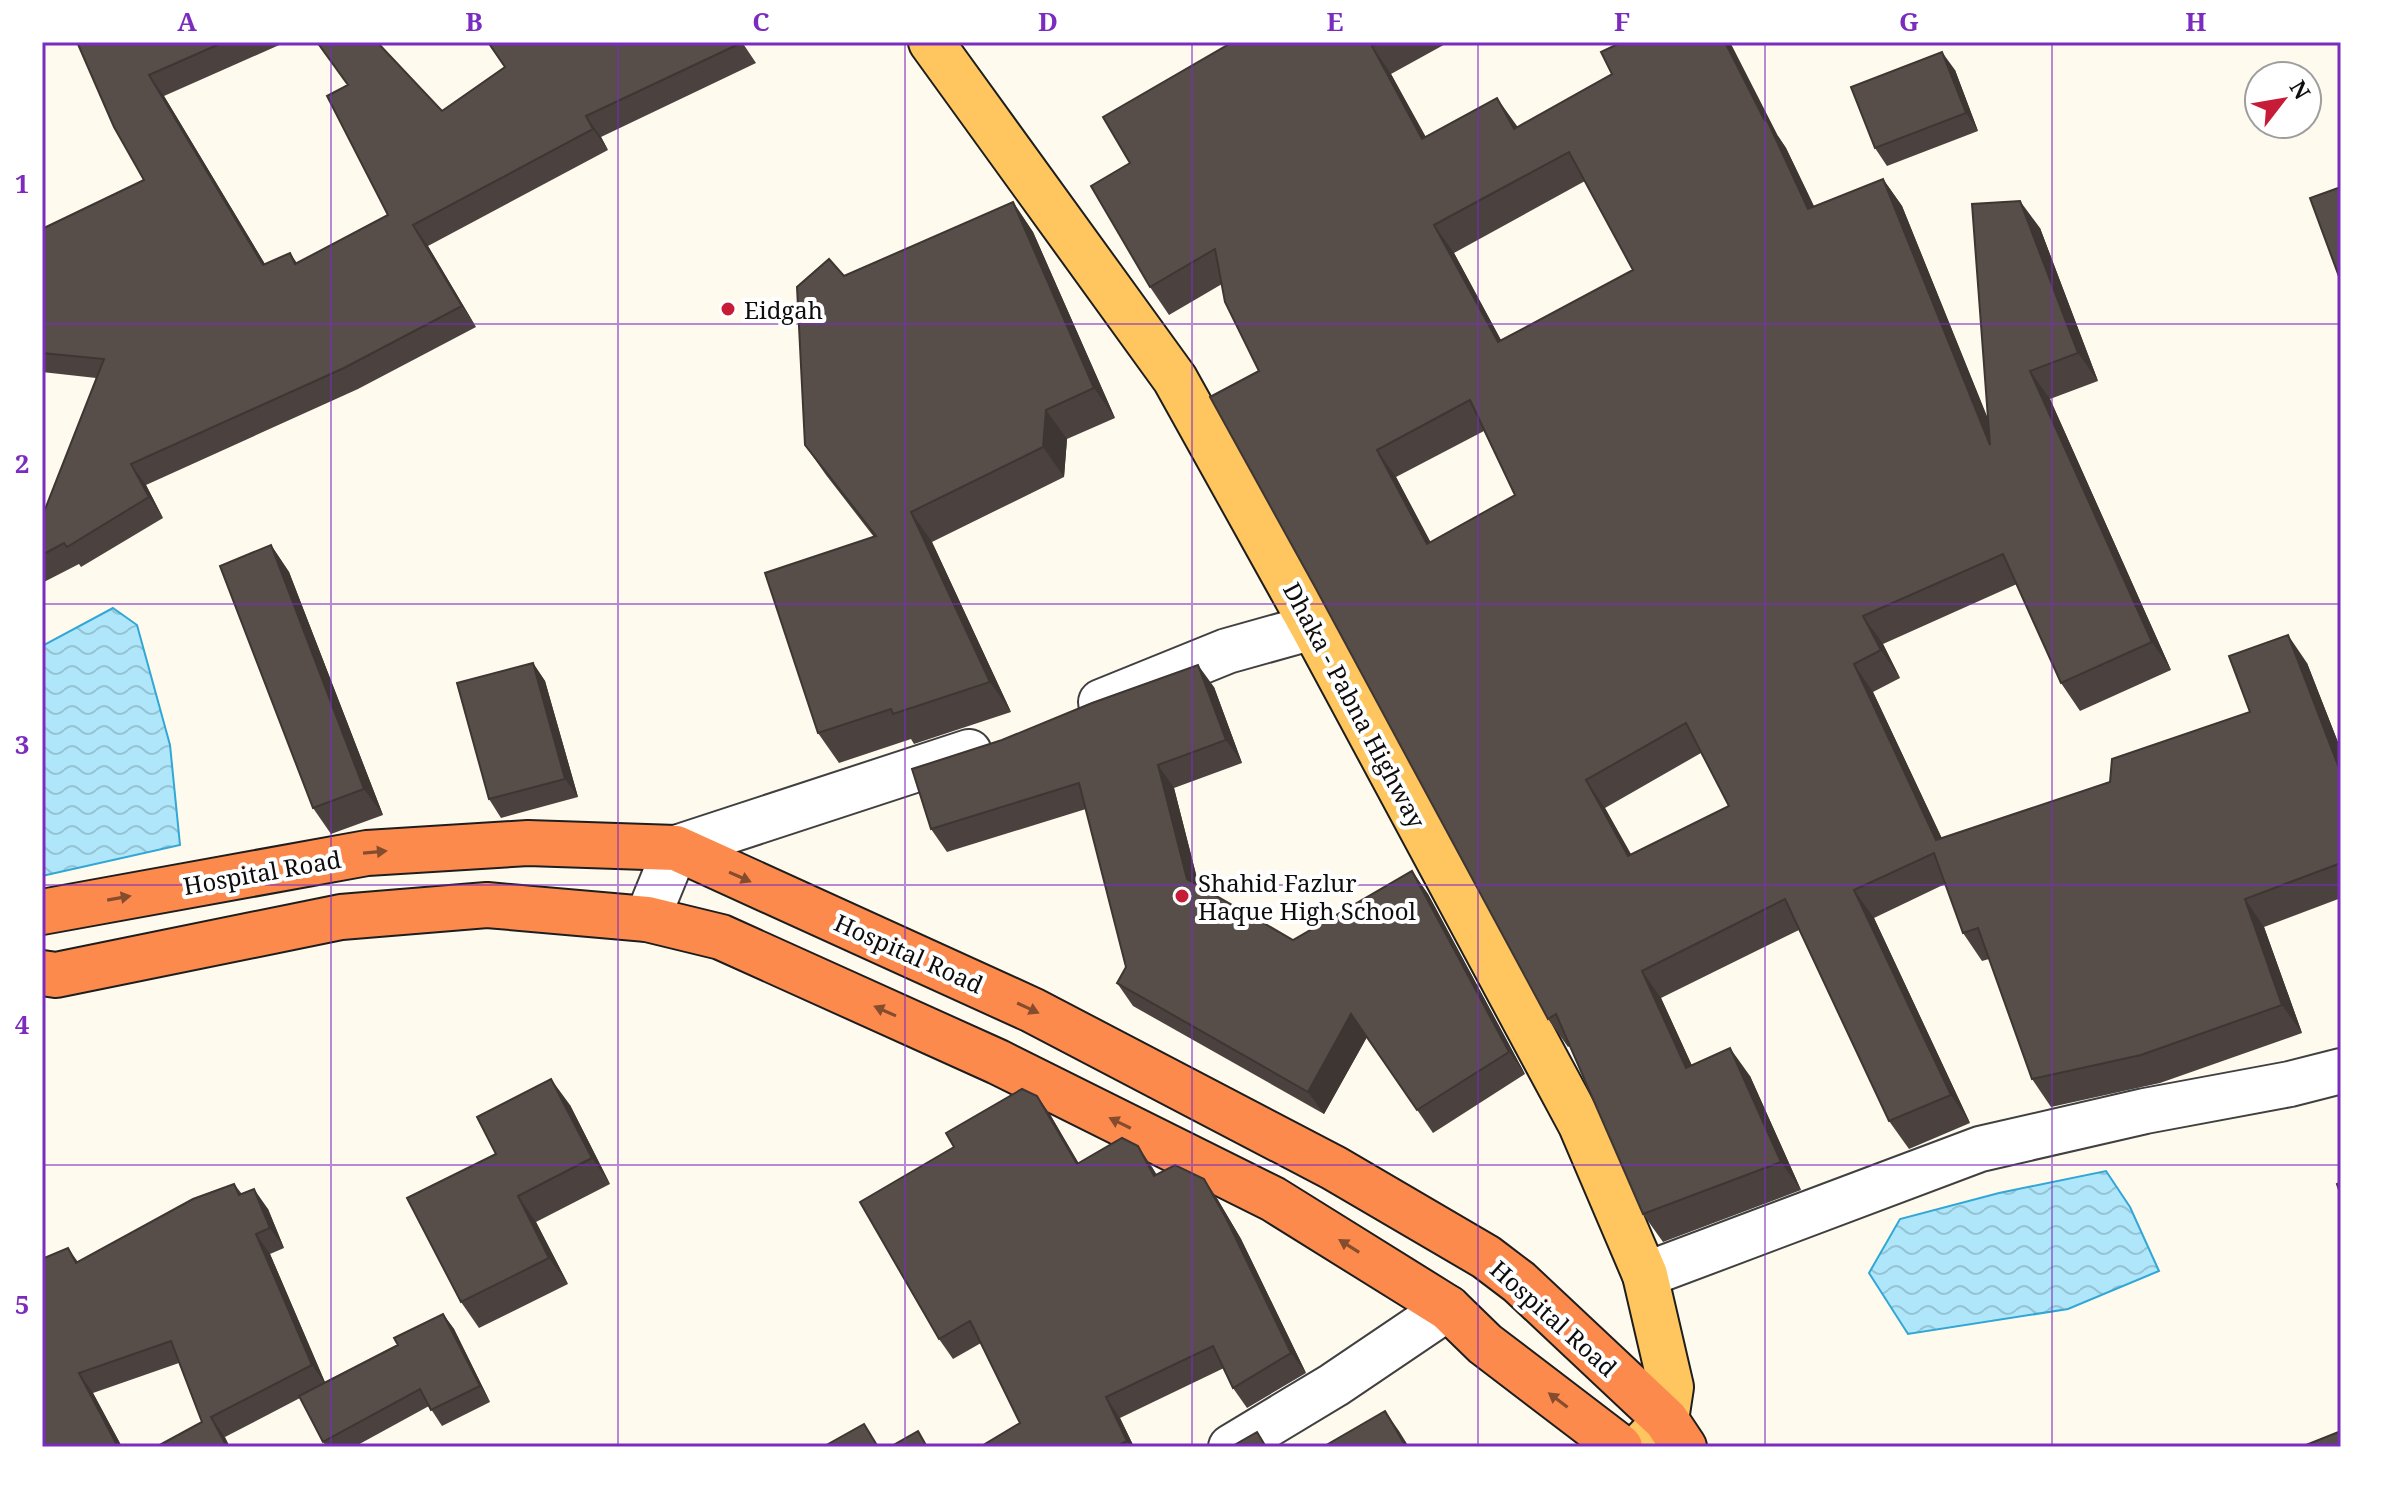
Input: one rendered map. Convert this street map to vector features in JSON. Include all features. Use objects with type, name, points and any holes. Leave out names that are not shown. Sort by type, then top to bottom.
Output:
[{"type":"highway","name":"Hospital Road","points":[[42,912],[367,853],[528,843],[676,848],[1032,1010],[1334,1168],[1519,1282],[1663,1438]]},
{"type":"highway","points":[[42,973],[56,975],[341,917],[487,905],[647,919],[721,937],[998,1062],[1273,1199],[1448,1308],[1485,1344],[1620,1447]]},
{"type":"main road","name":"Dhaka - Pabna Highway","points":[[931,42],[1175,379],[1313,627],[1581,1125],[1645,1275],[1671,1387],[1663,1438]]},
{"type":"street","points":[[1068,716],[1227,651],[1313,627]]},
{"type":"street","points":[[647,919],[676,848],[1010,739]]},
{"type":"street","points":[[1645,1275],[1980,1149],[2341,1071]]},
{"type":"street","points":[[1231,1447],[1334,1385],[1448,1308]]},
{"type":"water","points":[[113,608],[137,625],[170,745],[180,845],[42,876],[42,646]]},
{"type":"water","points":[[2106,1171],[2130,1207],[2159,1271],[2068,1309],[1908,1334],[1869,1273],[1900,1219],[1999,1193]]},
{"type":"building","points":[[77,42],[224,42],[149,75],[263,265],[290,253],[295,264],[388,215],[327,96],[348,85],[317,42],[377,42],[442,111],[505,67],[488,42],[741,43],[586,116],[593,129],[413,225],[462,306],[344,368],[131,464],[149,497],[67,547],[64,543],[42,555],[42,517],[104,359],[42,353],[42,229],[144,180],[114,127]]},
{"type":"building","points":[[1380,42],[1372,46],[1422,139],[1497,98],[1514,129],[1612,74],[1601,52],[1622,42],[1725,42],[1767,120],[1808,209],[1883,179],[1990,445],[1972,204],[2020,201],[2078,353],[2030,371],[2152,642],[2061,683],[2003,554],[1863,616],[1881,650],[1854,664],[1936,840],[2110,782],[2112,759],[2250,712],[2229,656],[2288,635],[2341,773],[2341,863],[2245,899],[2282,1005],[2141,1055],[2032,1079],[1978,928],[1963,933],[1934,853],[1854,890],[1951,1095],[1889,1121],[1785,899],[1642,971],[1686,1068],[1730,1048],[1781,1162],[1643,1214],[1556,1014],[1548,1019],[1210,397],[1259,371],[1225,302],[1215,249],[1150,287],[1091,186],[1130,163],[1103,117],[1229,44]],"holes":[[[1569,152],[1633,270],[1498,342],[1434,225]],[[1470,400],[1515,495],[1427,544],[1377,450]],[[1686,723],[1729,806],[1628,856],[1586,780]]]},
{"type":"building","points":[[1942,52],[1966,113],[1875,148],[1851,87]]},
{"type":"building","points":[[2341,187],[2341,282],[2310,198]]},
{"type":"building","points":[[1013,202],[1094,388],[1046,410],[1043,447],[911,512],[990,682],[893,714],[891,709],[818,733],[765,573],[876,536],[805,445],[797,287],[829,259],[844,276]]},
{"type":"building","points":[[271,545],[364,789],[313,808],[220,566]]},
{"type":"building","points":[[533,663],[565,779],[489,799],[457,683]]},
{"type":"building","points":[[1198,665],[1226,740],[1158,765],[1187,879],[1293,940],[1412,871],[1509,1052],[1417,1110],[1351,1014],[1308,1092],[1117,983],[1126,967],[1079,783],[931,829],[912,769],[1002,740]]},
{"type":"building","points":[[551,1079],[592,1158],[518,1196],[549,1258],[461,1302],[407,1198],[496,1154],[477,1117]]},
{"type":"building","points":[[1022,1089],[1037,1096],[1077,1164],[1122,1138],[1138,1146],[1154,1176],[1175,1165],[1204,1179],[1291,1353],[1233,1388],[1213,1346],[1106,1397],[1127,1441],[1118,1447],[980,1447],[1020,1423],[970,1321],[939,1339],[860,1202],[954,1147],[946,1133]]},
{"type":"building","points":[[234,1184],[239,1195],[254,1189],[270,1228],[256,1234],[312,1365],[211,1417],[227,1447],[156,1447],[202,1422],[171,1341],[79,1373],[118,1447],[42,1447],[42,1259],[68,1248],[76,1263],[193,1199]]},
{"type":"building","points":[[443,1314],[480,1386],[431,1410],[420,1389],[323,1442],[299,1396],[398,1345],[394,1338]]},
{"type":"building","points":[[1385,1411],[1406,1447],[1323,1447]]},
{"type":"building","points":[[864,1424],[878,1447],[823,1447]]},
{"type":"building","points":[[918,1431],[927,1447],[890,1447]]},
{"type":"building","points":[[2341,1431],[2341,1447],[2301,1447]]},
{"type":"building","points":[[1257,1432],[1266,1447],[1231,1447]]},
{"type":"place","name":"Eidgah","points":[[728,309]]},
{"type":"place","name":"Shahid Fazlur Haque High School","points":[[1182,896]]}]
